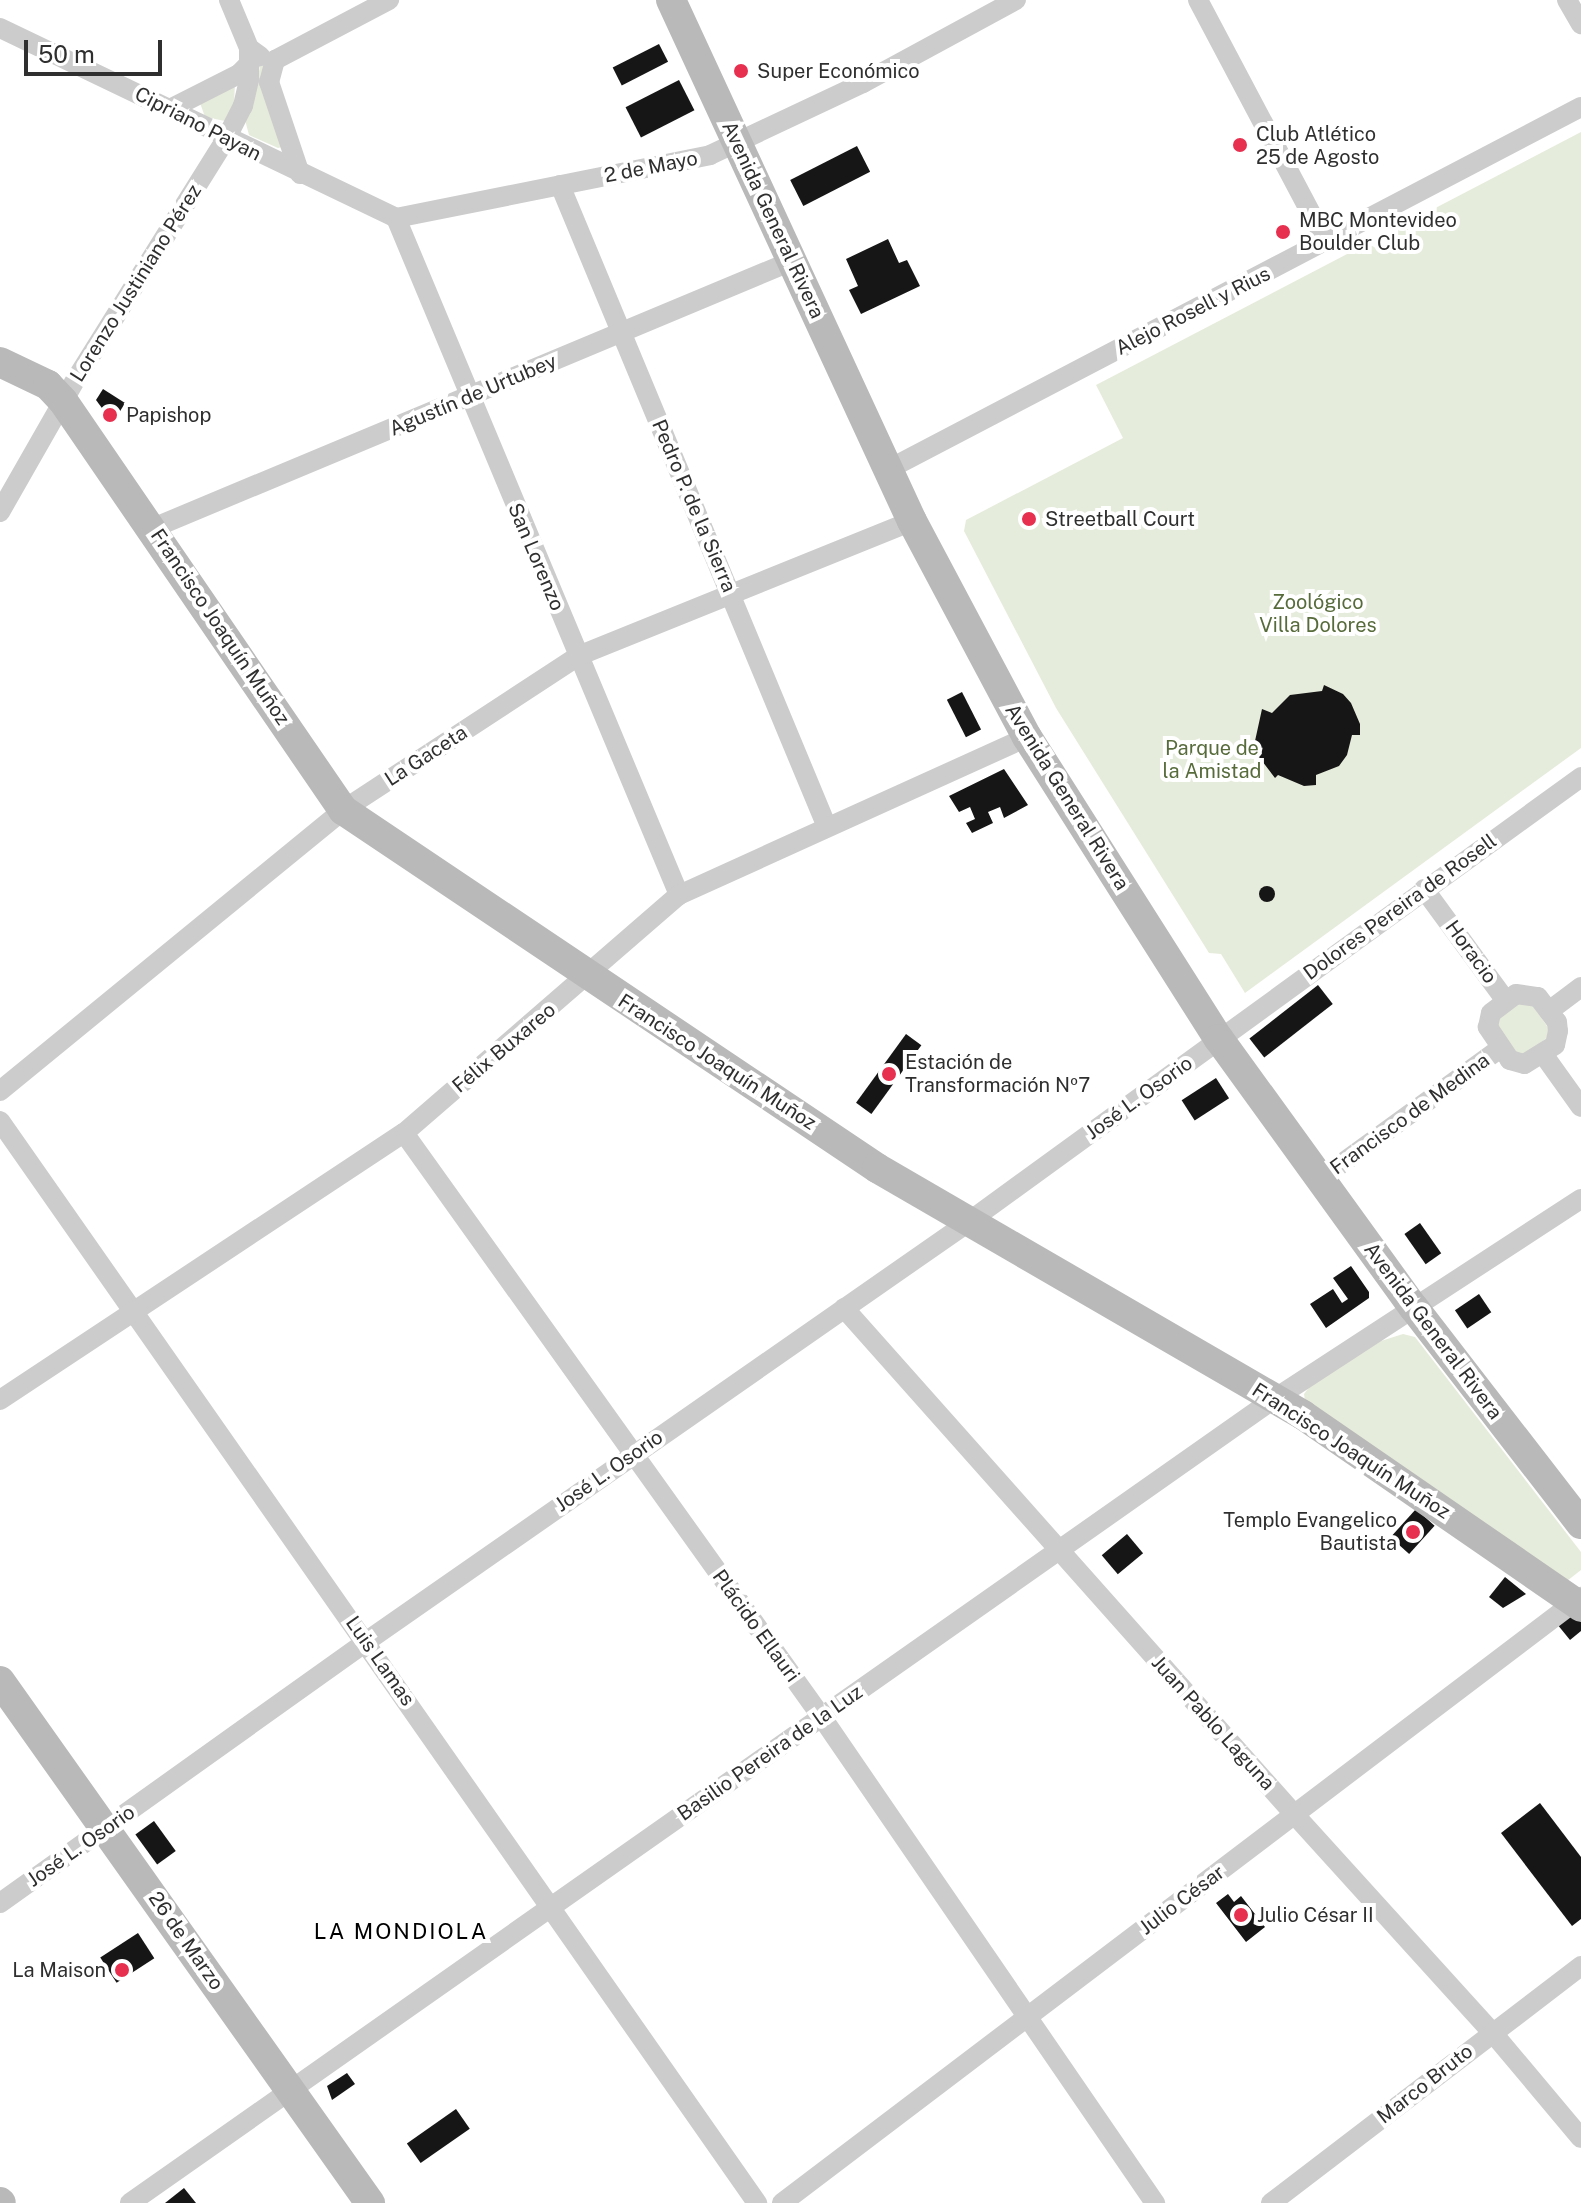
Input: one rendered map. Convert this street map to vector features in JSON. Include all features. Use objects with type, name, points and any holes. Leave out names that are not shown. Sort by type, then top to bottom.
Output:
[{"type":"street","points":[[170,109],[239,74],[249,56],[229,0]]},
{"type":"street","points":[[249,56],[275,60],[389,0]]},
{"type":"street","name":"Avenida General Rivera","points":[[671,0],[912,521],[1027,737],[1219,1039],[1414,1308],[1581,1524]]},
{"type":"street","name":"2 de Mayo","points":[[396,218],[710,155],[863,83],[1016,0]]},
{"type":"street","points":[[1198,0],[1326,242]]},
{"type":"street","points":[[1567,0],[1581,24]]},
{"type":"street","name":"Cipriano Payan","points":[[0,28],[396,218]]},
{"type":"street","name":"Lorenzo Justiniano Pérez","points":[[0,512],[63,401],[226,139],[243,106],[249,56]]},
{"type":"street","points":[[275,60],[269,82],[300,174]]},
{"type":"street","name":"Alejo Rosell y Rius","points":[[889,469],[1581,107]]},
{"type":"street","name":"Pedro P. de la Sierra","points":[[560,185],[827,827]]},
{"type":"street","name":"San Lorenzo","points":[[396,218],[679,895]]},
{"type":"street","name":"Agustín de Urtubey","points":[[153,528],[792,261]]},
{"type":"street","name":"Francisco Joaquín Muñoz","points":[[0,362],[48,385],[63,401],[153,528],[343,810],[587,977],[967,1223],[1274,1399],[1579,1602]]},
{"type":"street","name":"La Gaceta","points":[[0,1091],[343,810],[578,656],[912,521]]},
{"type":"street","name":"Félix Buxareo","points":[[0,1400],[404,1133],[679,895],[1027,737]]},
{"type":"street","name":"Dolores Pereira de Rosell","points":[[1219,1039],[1581,777]]},
{"type":"street","name":"Horacio","points":[[1424,889],[1506,1001],[1516,994],[1528,993],[1538,997],[1553,1016]]},
{"type":"street","points":[[1581,987],[1553,1016],[1558,1038],[1543,1054],[1581,1107]]},
{"type":"street","name":"Francisco de Medina","points":[[1506,1001],[1491,1013],[1488,1027],[1501,1048],[1524,1064],[1543,1054]]},
{"type":"street","name":"José L. Osorio","points":[[0,1903],[367,1641],[967,1223],[1219,1039]]},
{"type":"street","name":"Francisco de Medina","points":[[1319,1180],[1501,1048]]},
{"type":"street","name":"Luis Lamas","points":[[0,1121],[367,1641],[757,2203]]},
{"type":"street","name":"Plácido Ellauri","points":[[404,1133],[821,1716],[1155,2203]]},
{"type":"street","name":"Basilio Pereira de la Luz","points":[[130,2203],[1274,1399],[1581,1199]]},
{"type":"street","name":"Juan Pablo Laguna","points":[[844,1308],[1492,2032],[1581,2138]]},
{"type":"street","name":"Julio César","points":[[782,2203],[1579,1602]]},
{"type":"street","name":"26 de Marzo","points":[[0,1681],[370,2203]]},
{"type":"street","name":"Marco Bruto","points":[[1271,2203],[1581,1966]]},
{"type":"green space","points":[[264,61],[282,147],[278,148],[249,135],[245,120],[257,87],[260,64]]},
{"type":"green space","points":[[235,84],[234,104],[225,121],[205,117],[200,103]]},
{"type":"green space","name":"Zoológico Villa Dolores","points":[[1581,132],[1581,748],[1245,993],[1221,954],[1209,953],[1056,708],[964,531],[966,520],[1123,438],[1096,385]]},
{"type":"green space","points":[[1522,1001],[1531,1003],[1549,1029],[1548,1037],[1524,1055],[1516,1053],[1497,1026],[1498,1018]]},
{"type":"green space","points":[[1403,1334],[1415,1337],[1581,1552],[1581,1570],[1567,1581],[1305,1401],[1304,1394],[1313,1382],[1381,1341]]},
{"type":"building","points":[[659,44],[668,62],[622,85],[613,68]]},
{"type":"building","points":[[679,80],[694,110],[641,138],[626,107]]},
{"type":"building","points":[[857,146],[870,172],[803,206],[790,180]]},
{"type":"building","points":[[888,239],[899,263],[907,260],[920,286],[861,314],[849,290],[858,286],[846,259]]},
{"type":"building","points":[[103,389],[125,403],[113,423],[96,400]]},
{"type":"building","points":[[1324,685],[1343,694],[1351,703],[1360,724],[1360,735],[1352,735],[1347,755],[1339,766],[1316,775],[1316,785],[1304,786],[1278,775],[1275,778],[1259,757],[1255,741],[1262,709],[1272,713],[1290,695],[1322,691]]},
{"type":"building","points":[[962,692],[981,729],[966,737],[947,700]]},
{"type":"building","points":[[1004,769],[1028,805],[1004,818],[1000,807],[988,812],[993,823],[972,833],[966,823],[975,819],[970,807],[959,812],[949,796]]},
{"type":"building","points":[[1267,886],[1273,888],[1273,900],[1267,902],[1261,900],[1259,894],[1261,888]]},
{"type":"building","points":[[1318,985],[1333,1004],[1264,1057],[1249,1039]]},
{"type":"building","name":"Estación de Transformación Nº7","points":[[906,1034],[921,1045],[871,1114],[856,1103]]},
{"type":"building","points":[[1216,1078],[1229,1098],[1195,1120],[1182,1100]]},
{"type":"building","points":[[1420,1223],[1441,1253],[1426,1264],[1404,1234]]},
{"type":"building","points":[[1351,1266],[1369,1292],[1369,1298],[1326,1328],[1310,1304],[1333,1289],[1342,1303],[1348,1299],[1333,1278]]},
{"type":"building","points":[[1479,1294],[1491,1312],[1467,1328],[1455,1310]]},
{"type":"building","name":"Templo Evangelico Bautista","points":[[1416,1509],[1435,1526],[1409,1554],[1391,1537]]},
{"type":"building","points":[[1127,1534],[1143,1553],[1118,1574],[1102,1555]]},
{"type":"building","points":[[1505,1577],[1526,1594],[1503,1608],[1489,1597]]},
{"type":"building","points":[[1573,1612],[1581,1622],[1581,1631],[1570,1640],[1557,1624]]},
{"type":"building","points":[[1540,1803],[1581,1857],[1581,1919],[1572,1926],[1501,1833]]},
{"type":"building","points":[[154,1821],[176,1851],[157,1864],[135,1835]]},
{"type":"building","name":"Julio César II","points":[[1228,1894],[1234,1902],[1241,1896],[1265,1927],[1246,1942],[1216,1903]]},
{"type":"building","name":"La Maison","points":[[138,1933],[154,1958],[117,1983],[100,1958]]},
{"type":"building","points":[[347,2073],[355,2084],[332,2100],[327,2086]]},
{"type":"building","points":[[456,2109],[470,2129],[421,2163],[407,2143]]},
{"type":"building","points":[[184,2188],[196,2203],[165,2203]]},
{"type":"place","name":"Super Económico","points":[[741,71]]},
{"type":"place","name":"Club Atlético 25 de Agosto","points":[[1240,145]]},
{"type":"place","name":"MBC Montevideo Boulder Club","points":[[1283,232]]},
{"type":"place","name":"Papishop","points":[[110,415]]},
{"type":"place","name":"Streetball Court","points":[[1029,519]]},
{"type":"place","name":"Estación de Transformación Nº7","points":[[889,1074]]},
{"type":"place","name":"Templo Evangelico Bautista","points":[[1413,1532]]},
{"type":"place","name":"Julio César II","points":[[1241,1915]]},
{"type":"place","name":"La Maison","points":[[122,1970]]},
{"type":"district","name":"LA MONDIOLA","points":[[401,1932]]},
{"type":"park label","name":"Parque de la Amistad","points":[[1212,760]]}]
